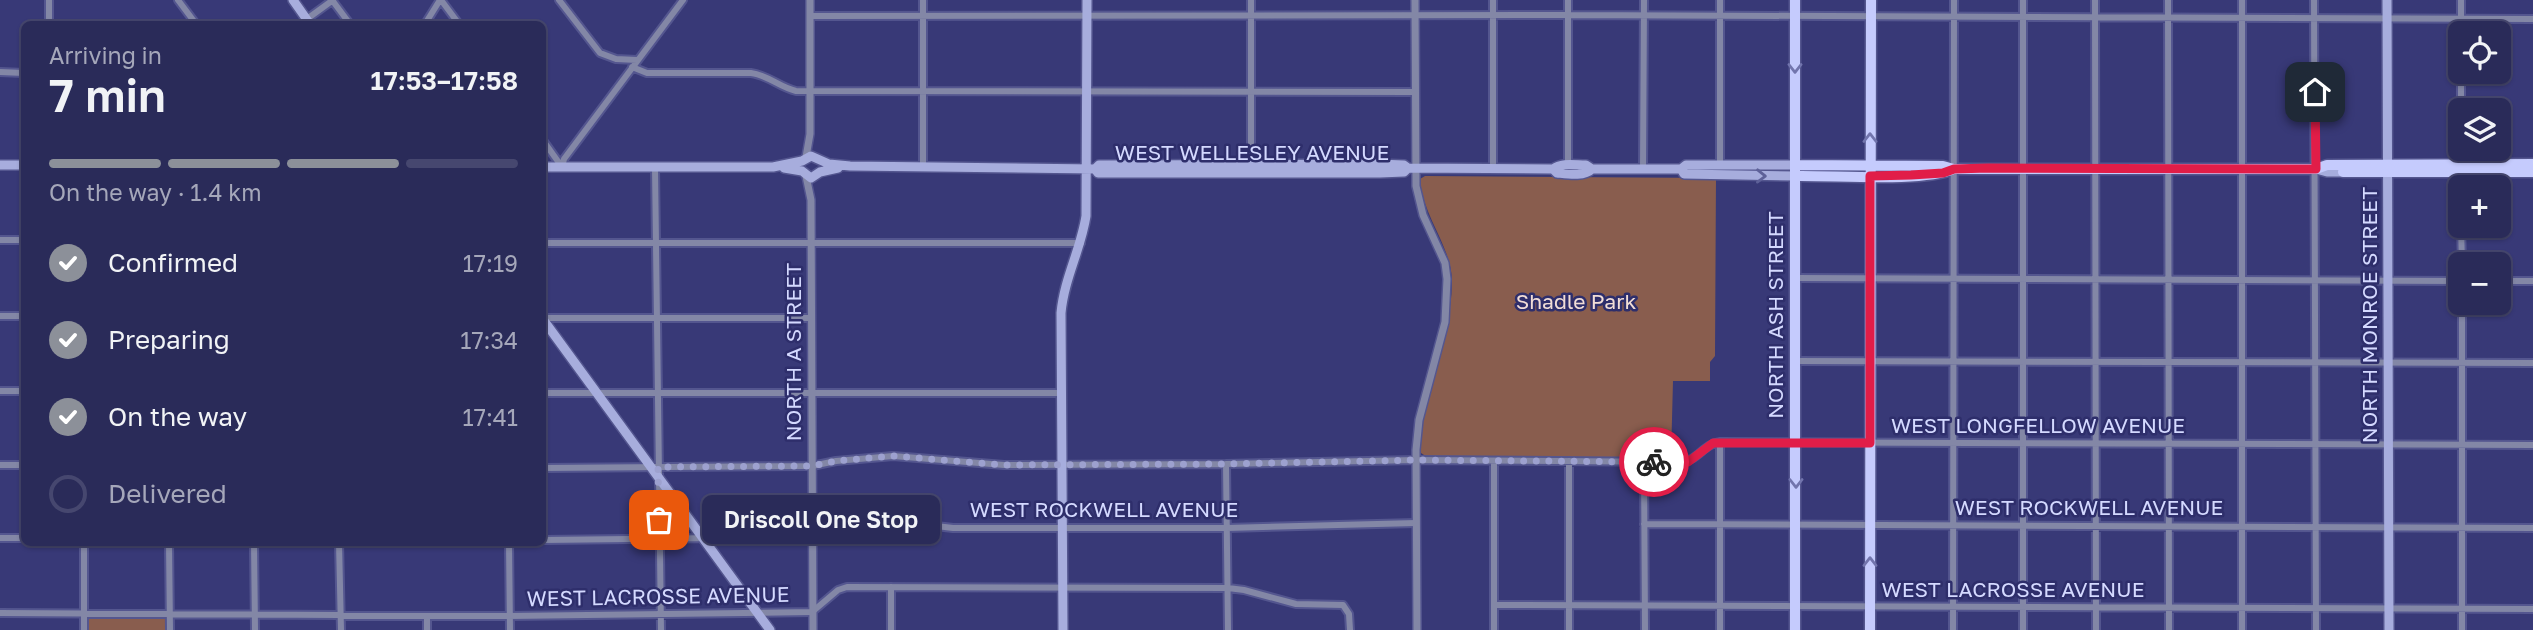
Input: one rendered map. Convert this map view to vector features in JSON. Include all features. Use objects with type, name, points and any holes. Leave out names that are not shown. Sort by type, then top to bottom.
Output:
[{"type":"main road","points":[[292,0],[305,21]]},
{"type":"main road","points":[[1063,630],[1062,301],[1081,243],[1091,169],[1087,92],[1087,0]]},
{"type":"main road","name":"NORTH ASH STREET","points":[[1795,0],[1796,630]]},
{"type":"main road","points":[[1870,630],[1871,0]]},
{"type":"main road","name":"NORTH MONROE STREET","points":[[2387,0],[2389,630]]},
{"type":"main road","points":[[1193,164],[1212,173],[1236,164]]},
{"type":"main road","name":"WEST WELLESLEY AVENUE","points":[[546,167],[850,166],[1091,169],[1099,165],[1251,164],[1553,169],[1559,164],[1568,164],[1586,165],[1591,169],[1682,172],[1870,171],[1943,166],[1954,169],[2316,169],[2327,172],[2387,168]]},
{"type":"main road","name":"WEST WELLESLEY AVENUE","points":[[2316,169],[2327,165],[2461,168],[2533,164]]},
{"type":"main road","points":[[0,165],[21,165]]},
{"type":"main road","name":"WEST WELLESLEY AVENUE","points":[[1682,172],[1686,165],[1795,171]]},
{"type":"main road","name":"WEST WELLESLEY AVENUE","points":[[1091,169],[1098,173],[1404,173],[1411,168]]},
{"type":"main road","name":"WEST WELLESLEY AVENUE","points":[[2461,168],[2533,172]]},
{"type":"main road","name":"WEST WELLESLEY AVENUE","points":[[1553,169],[1557,173],[1573,174],[1587,173],[1591,169]]},
{"type":"main road","points":[[546,323],[770,630]]},
{"type":"street","points":[[49,0],[49,21]]},
{"type":"street","points":[[178,0],[194,21]]},
{"type":"street","points":[[308,21],[332,0],[348,21]]},
{"type":"street","points":[[427,21],[441,0],[457,21]]},
{"type":"street","points":[[559,0],[600,53],[634,64],[647,73],[751,73],[766,77],[788,89],[923,92],[1415,92]]},
{"type":"street","name":"NORTH A STREET","points":[[810,0],[813,630]]},
{"type":"street","points":[[923,0],[923,167]]},
{"type":"street","points":[[1251,0],[1251,164]]},
{"type":"street","points":[[1415,0],[1415,92],[1411,168],[1419,203],[1445,263],[1447,279],[1444,322],[1419,420],[1416,460],[1417,630]]},
{"type":"street","points":[[1493,0],[1493,169]]},
{"type":"street","points":[[1568,0],[1568,164]]},
{"type":"street","points":[[1643,169],[1644,0]]},
{"type":"street","points":[[1720,0],[1720,165]]},
{"type":"street","points":[[1952,630],[1954,0]]},
{"type":"street","points":[[2022,630],[2023,0]]},
{"type":"street","points":[[2095,0],[2096,630]]},
{"type":"street","points":[[2168,0],[2169,630]]},
{"type":"street","points":[[2242,0],[2242,630]]},
{"type":"street","points":[[2315,0],[2316,630]]},
{"type":"street","points":[[2461,0],[2461,19]]},
{"type":"street","points":[[562,167],[564,159],[681,1]]},
{"type":"street","points":[[810,16],[1568,15],[2533,19]]},
{"type":"street","points":[[0,72],[21,72]]},
{"type":"street","points":[[546,145],[562,167]]},
{"type":"street","points":[[2461,161],[2461,175]]},
{"type":"street","points":[[655,167],[656,471],[661,630]]},
{"type":"street","points":[[0,240],[21,240]]},
{"type":"street","points":[[546,243],[1081,243]]},
{"type":"street","points":[[1796,278],[2448,281]]},
{"type":"street","points":[[2511,281],[2533,281]]},
{"type":"street","points":[[2462,315],[2462,630]]},
{"type":"street","points":[[0,316],[21,316]]},
{"type":"street","points":[[546,318],[811,318]]},
{"type":"street","points":[[1796,360],[2533,363]]},
{"type":"street","points":[[0,391],[21,391]]},
{"type":"street","points":[[546,393],[1061,393]]},
{"type":"street","points":[[546,468],[656,471],[812,466],[893,456],[1004,465],[1416,460],[1688,462],[1708,445],[1720,442],[1720,630]]},
{"type":"street","name":"WEST LONGFELLOW AVENUE","points":[[1720,442],[2533,445]]},
{"type":"street","points":[[1494,460],[1494,630]]},
{"type":"street","points":[[1569,461],[1569,630]]},
{"type":"street","points":[[1644,462],[1645,630]]},
{"type":"street","points":[[0,464],[21,465]]},
{"type":"street","points":[[1226,464],[1228,630]]},
{"type":"street","name":"WEST ROCKWELL AVENUE","points":[[546,540],[812,537],[834,529],[901,522],[953,528],[1227,528],[1416,523]]},
{"type":"street","name":"WEST ROCKWELL AVENUE","points":[[1644,524],[2533,528]]},
{"type":"street","points":[[0,538],[21,538]]},
{"type":"street","points":[[83,546],[84,630]]},
{"type":"street","points":[[169,546],[170,630]]},
{"type":"street","points":[[254,546],[255,630]]},
{"type":"street","points":[[339,546],[341,630]]},
{"type":"street","points":[[509,546],[510,630]]},
{"type":"street","name":"WEST LACROSSE AVENUE","points":[[0,612],[509,616],[812,612],[838,590],[847,587],[1228,588],[1296,604],[1339,605],[1347,608],[1350,630]]},
{"type":"street","points":[[891,587],[891,630]]},
{"type":"street","name":"WEST LACROSSE AVENUE","points":[[1494,605],[2533,609]]},
{"type":"street","points":[[427,616],[427,630]]},
{"type":"green space","name":"Shadle Park","points":[[1425,176],[1716,178],[1715,356],[1710,362],[1710,381],[1673,381],[1671,457],[1427,457],[1421,453],[1424,413],[1446,327],[1452,284],[1444,246],[1423,197],[1420,179]]},
{"type":"green space","points":[[90,616],[163,617],[166,619],[166,630],[87,630],[87,619]]},
{"type":"way so far","points":[[659,520],[658,467],[812,466],[893,456],[1004,465],[1416,460],[1654,462]]},
{"type":"place","name":"Driscoll One Stop","points":[[659,520]]},
{"type":"route","points":[[1654,462],[1688,462],[1713,443],[1870,443],[1870,176],[1988,168],[2316,169],[2315,92]]}]
